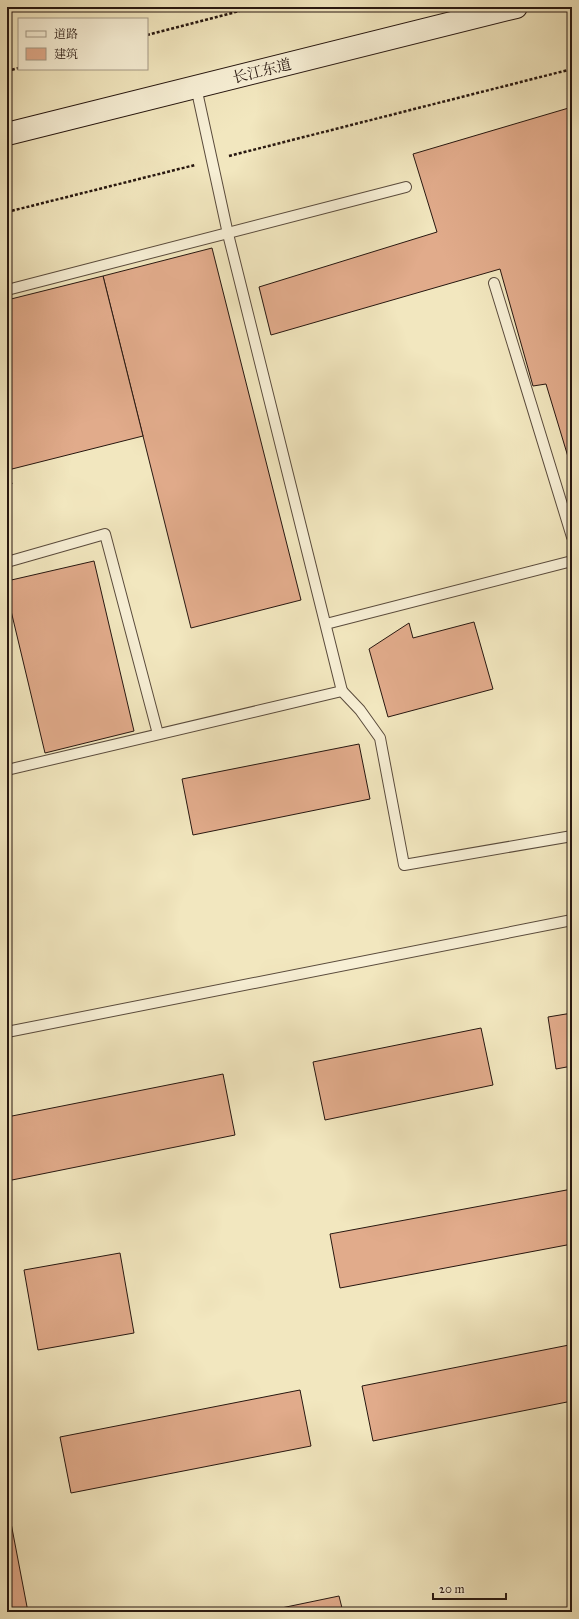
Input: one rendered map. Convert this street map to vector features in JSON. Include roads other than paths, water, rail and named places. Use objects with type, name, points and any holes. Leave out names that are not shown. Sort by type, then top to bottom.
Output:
[{"type":"main road","name":"长江东道","points":[[7,134],[516,7]]},
{"type":"lane","points":[[196,87],[228,234],[342,691],[360,710],[380,738],[404,865],[572,836]]},
{"type":"lane","points":[[7,290],[406,187]]},
{"type":"lane","points":[[494,283],[572,537]]},
{"type":"lane","points":[[7,562],[105,534],[158,734]]},
{"type":"lane","points":[[326,624],[572,560]]},
{"type":"lane","points":[[7,770],[342,691]]},
{"type":"lane","points":[[7,1032],[572,920]]}]
